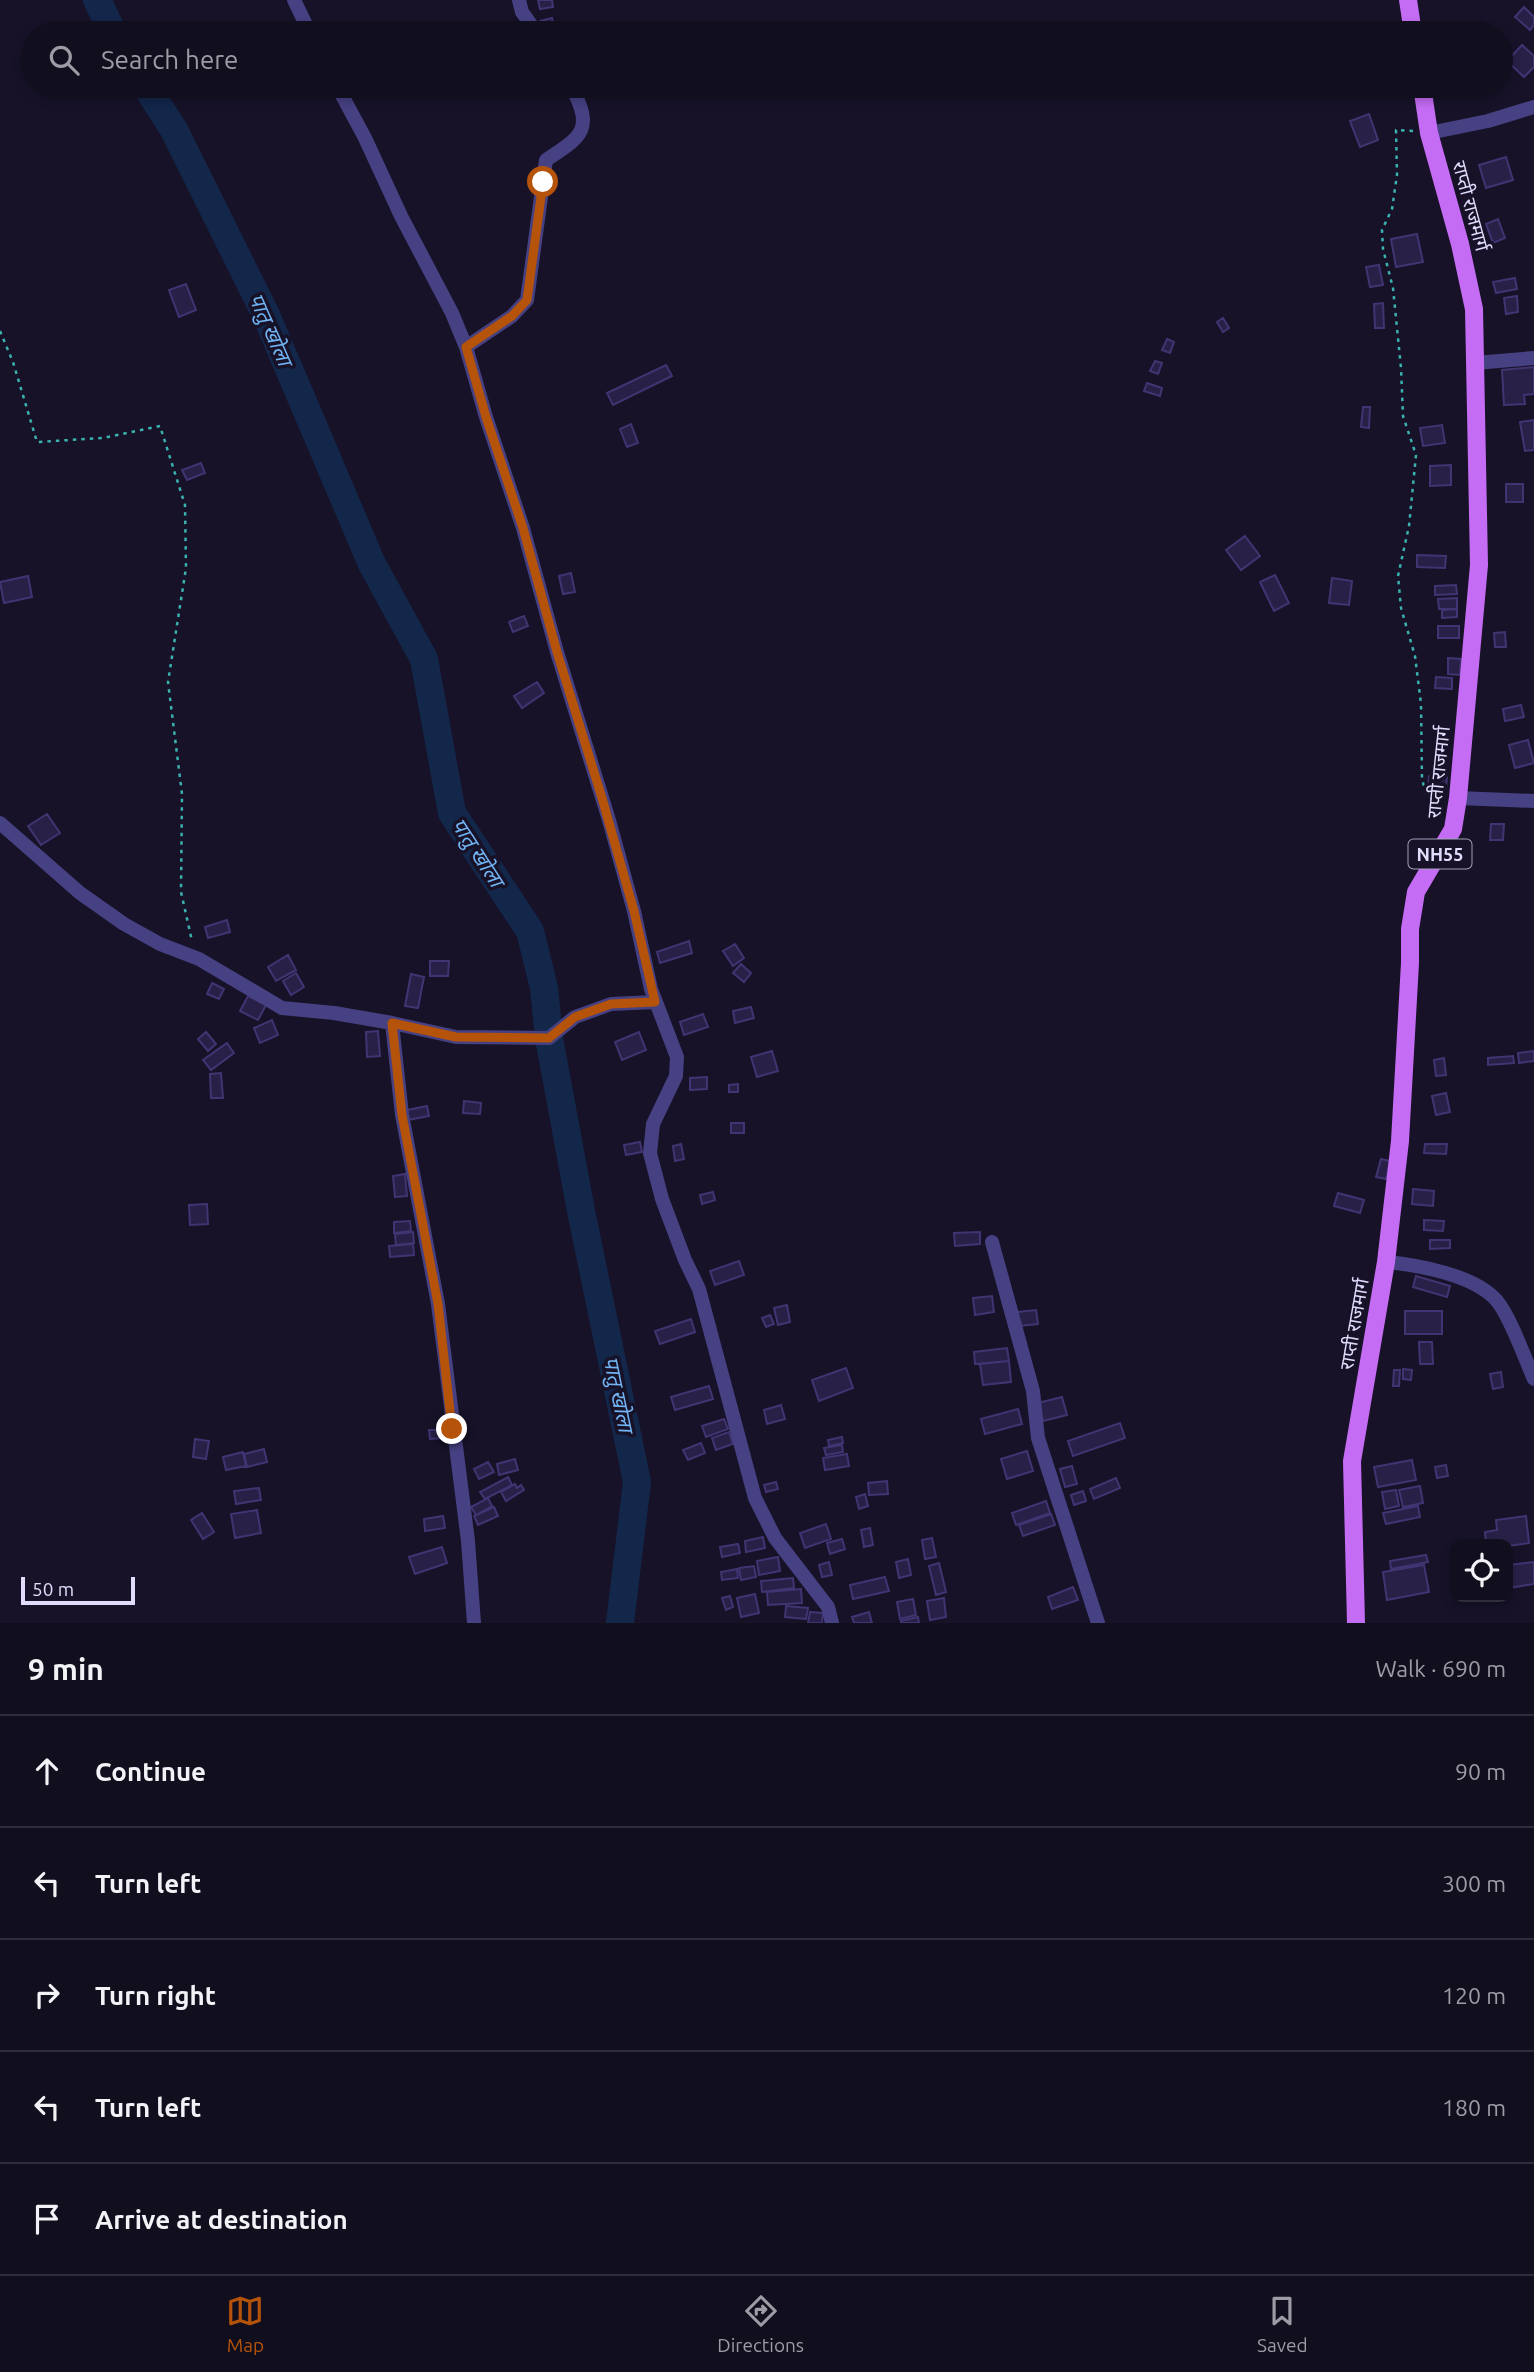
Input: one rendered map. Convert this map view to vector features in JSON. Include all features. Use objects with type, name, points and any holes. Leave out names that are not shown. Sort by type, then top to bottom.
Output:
[{"type":"main road","points":[[1408,0],[1411,21]]},
{"type":"main road","name":"राप्ती राजमार्ग","points":[[1356,1623],[1352,1461],[1386,1262],[1400,1141],[1410,929],[1416,892],[1453,829],[1479,565],[1474,309],[1461,244],[1429,133],[1424,98]]},
{"type":"street","points":[[294,0],[304,21]]},
{"type":"street","points":[[519,0],[522,12],[528,21]]},
{"type":"street","points":[[343,98],[452,313],[466,347],[523,528],[557,652],[602,798],[634,911],[655,1002],[677,1057],[676,1076],[653,1124],[650,1153],[662,1199],[699,1289],[755,1498],[775,1538],[828,1607],[832,1623]]},
{"type":"street","points":[[466,347],[512,316],[527,300],[546,160],[577,140],[584,118],[577,98]]},
{"type":"street","points":[[1429,133],[1488,121],[1534,107]]},
{"type":"street","points":[[1475,362],[1534,358]]},
{"type":"street","points":[[1458,798],[1534,801]]},
{"type":"street","points":[[0,822],[80,893],[124,924],[234,978],[282,1008],[334,1013],[456,1037],[549,1038],[575,1017],[587,1012],[611,1004],[655,1002]]},
{"type":"street","points":[[392,1023],[402,1115],[438,1304],[468,1541],[474,1623]]},
{"type":"street","points":[[992,1242],[1033,1391],[1038,1438],[1098,1623]]},
{"type":"street","points":[[1386,1262],[1440,1271],[1490,1294],[1499,1302],[1510,1323],[1534,1379]]},
{"type":"path","points":[[1429,133],[1396,130],[1397,175],[1392,209],[1382,230],[1382,240],[1393,288],[1402,368],[1402,415],[1416,456],[1409,526],[1398,576],[1401,608],[1415,656],[1421,704],[1422,779],[1427,798],[1458,798]]},
{"type":"path","points":[[0,331],[13,362],[37,442],[103,438],[160,426],[172,460],[185,505],[186,568],[168,682],[183,794],[181,892],[196,958]]},
{"type":"building","points":[[538,0],[552,0],[553,7],[540,9]]},
{"type":"building","points":[[1524,7],[1534,17],[1534,25],[1530,30],[1515,17]]},
{"type":"building","points":[[1522,45],[1534,56],[1534,67],[1524,77],[1513,67],[1513,55]]},
{"type":"building","points":[[1369,114],[1378,140],[1360,147],[1350,121]]},
{"type":"building","points":[[1506,157],[1513,180],[1486,188],[1479,165]]},
{"type":"building","points":[[1498,219],[1505,238],[1493,243],[1486,224]]},
{"type":"building","points":[[1417,234],[1423,262],[1396,267],[1391,239]]},
{"type":"building","points":[[1379,265],[1383,285],[1370,287],[1366,267]]},
{"type":"building","points":[[1515,278],[1517,289],[1496,293],[1493,282]]},
{"type":"building","points":[[186,284],[196,310],[179,317],[169,290]]},
{"type":"building","points":[[1517,296],[1518,312],[1506,314],[1504,298]]},
{"type":"building","points":[[1383,303],[1384,328],[1375,328],[1374,304]]},
{"type":"building","points":[[1223,318],[1229,328],[1223,332],[1217,322]]},
{"type":"building","points":[[1167,339],[1174,342],[1170,353],[1162,350]]},
{"type":"building","points":[[1155,361],[1162,363],[1158,374],[1150,371]]},
{"type":"building","points":[[666,365],[672,376],[613,405],[607,393]]},
{"type":"building","points":[[1534,367],[1534,394],[1524,395],[1525,404],[1504,405],[1502,370]]},
{"type":"building","points":[[1147,383],[1162,388],[1160,396],[1144,391]]},
{"type":"building","points":[[1363,407],[1370,407],[1369,428],[1361,427]]},
{"type":"building","points":[[1534,420],[1534,450],[1525,451],[1520,422]]},
{"type":"building","points":[[631,424],[638,443],[627,447],[620,429]]},
{"type":"building","points":[[1442,425],[1445,443],[1423,446],[1420,428]]},
{"type":"building","points":[[201,463],[205,473],[187,480],[182,470]]},
{"type":"building","points":[[1451,465],[1451,485],[1430,486],[1430,466]]},
{"type":"building","points":[[1506,484],[1523,484],[1523,502],[1506,502]]},
{"type":"building","points":[[1245,536],[1260,556],[1241,570],[1226,550]]},
{"type":"building","points":[[1417,555],[1446,556],[1445,568],[1417,567]]},
{"type":"building","points":[[571,573],[575,592],[563,594],[559,576]]},
{"type":"building","points":[[1275,575],[1289,603],[1274,611],[1260,582]]},
{"type":"building","points":[[28,576],[32,597],[4,603],[0,582]]},
{"type":"building","points":[[1332,578],[1352,581],[1349,605],[1329,603]]},
{"type":"building","points":[[1456,585],[1457,594],[1435,595],[1435,586]]},
{"type":"building","points":[[1457,598],[1457,609],[1439,609],[1438,599]]},
{"type":"building","points":[[1457,609],[1457,617],[1442,618],[1442,610]]},
{"type":"building","points":[[524,616],[528,626],[513,632],[509,622]]},
{"type":"building","points":[[1438,626],[1459,626],[1459,638],[1438,638]]},
{"type":"building","points":[[1505,632],[1506,647],[1495,647],[1494,633]]},
{"type":"building","points":[[1448,658],[1461,659],[1460,675],[1448,674]]},
{"type":"building","points":[[1436,677],[1452,678],[1452,689],[1435,688]]},
{"type":"building","points":[[537,682],[544,693],[522,708],[514,696]]},
{"type":"building","points":[[1521,705],[1524,717],[1505,721],[1503,709]]},
{"type":"building","points":[[1528,740],[1534,763],[1515,768],[1509,745]]},
{"type":"building","points":[[1429,776],[1447,777],[1446,789],[1428,788]]},
{"type":"building","points":[[47,814],[60,833],[41,845],[28,826]]},
{"type":"building","points":[[1491,824],[1504,824],[1503,840],[1490,840]]},
{"type":"building","points":[[227,920],[230,932],[208,938],[205,927]]},
{"type":"building","points":[[689,941],[692,953],[660,963],[657,952]]},
{"type":"building","points":[[735,944],[744,958],[733,966],[723,951]]},
{"type":"building","points":[[288,955],[296,970],[276,981],[268,967]]},
{"type":"building","points":[[430,961],[449,961],[448,976],[430,976]]},
{"type":"building","points":[[741,964],[751,973],[744,982],[733,973]]},
{"type":"building","points":[[296,973],[304,987],[291,995],[283,981]]},
{"type":"building","points":[[411,974],[424,977],[418,1008],[405,1006]]},
{"type":"building","points":[[212,983],[224,989],[219,999],[207,994]]},
{"type":"building","points":[[248,996],[266,1005],[258,1020],[240,1011]]},
{"type":"building","points":[[751,1007],[754,1018],[735,1023],[733,1011]]},
{"type":"building","points":[[703,1014],[708,1027],[684,1035],[680,1022]]},
{"type":"building","points":[[272,1020],[278,1035],[260,1043],[254,1028]]},
{"type":"building","points":[[378,1031],[380,1056],[367,1057],[366,1032]]},
{"type":"building","points":[[206,1032],[216,1044],[208,1051],[198,1039]]},
{"type":"building","points":[[639,1032],[646,1050],[622,1060],[615,1042]]},
{"type":"building","points":[[227,1043],[234,1053],[211,1070],[203,1060]]},
{"type":"building","points":[[772,1051],[778,1071],[757,1077],[751,1057]]},
{"type":"building","points":[[1534,1051],[1534,1061],[1519,1063],[1518,1053]]},
{"type":"building","points":[[1513,1056],[1514,1063],[1488,1065],[1488,1058]]},
{"type":"building","points":[[1444,1058],[1446,1075],[1436,1076],[1434,1060]]},
{"type":"building","points":[[221,1073],[223,1098],[211,1098],[210,1074]]},
{"type":"building","points":[[707,1077],[707,1089],[690,1090],[690,1078]]},
{"type":"building","points":[[738,1084],[738,1092],[729,1092],[729,1085]]},
{"type":"building","points":[[1446,1093],[1450,1112],[1436,1115],[1432,1096]]},
{"type":"building","points":[[464,1101],[481,1103],[480,1114],[463,1113]]},
{"type":"building","points":[[427,1106],[429,1116],[408,1120],[407,1110]]},
{"type":"building","points":[[731,1123],[744,1123],[744,1133],[731,1133]]},
{"type":"building","points":[[640,1142],[642,1152],[626,1155],[624,1145]]},
{"type":"building","points":[[681,1144],[684,1159],[675,1161],[673,1146]]},
{"type":"building","points":[[1425,1144],[1447,1144],[1446,1154],[1424,1153]]},
{"type":"building","points":[[1381,1159],[1390,1161],[1386,1179],[1376,1177]]},
{"type":"building","points":[[405,1174],[407,1196],[395,1197],[393,1176]]},
{"type":"building","points":[[1413,1189],[1434,1191],[1433,1206],[1412,1204]]},
{"type":"building","points":[[713,1192],[715,1200],[702,1204],[700,1195]]},
{"type":"building","points":[[1338,1193],[1364,1200],[1360,1213],[1334,1206]]},
{"type":"building","points":[[207,1204],[208,1224],[190,1225],[189,1205]]},
{"type":"building","points":[[1424,1220],[1444,1221],[1443,1231],[1424,1230]]},
{"type":"building","points":[[410,1221],[411,1231],[394,1233],[394,1222]]},
{"type":"building","points":[[413,1232],[414,1243],[396,1245],[395,1234]]},
{"type":"building","points":[[980,1232],[980,1244],[955,1246],[954,1233]]},
{"type":"building","points":[[1430,1240],[1450,1240],[1450,1248],[1430,1249]]},
{"type":"building","points":[[413,1244],[414,1255],[390,1257],[389,1246]]},
{"type":"building","points":[[739,1261],[744,1275],[715,1285],[710,1271]]},
{"type":"building","points":[[1416,1276],[1450,1286],[1447,1297],[1413,1287]]},
{"type":"building","points":[[992,1296],[994,1312],[975,1315],[973,1298]]},
{"type":"building","points":[[787,1305],[790,1322],[778,1325],[774,1308]]},
{"type":"building","points":[[1036,1310],[1038,1324],[1019,1326],[1018,1312]]},
{"type":"building","points":[[1405,1311],[1442,1311],[1442,1334],[1405,1334]]},
{"type":"building","points":[[770,1315],[774,1324],[766,1327],[762,1318]]},
{"type":"building","points":[[691,1319],[695,1332],[660,1344],[655,1331]]},
{"type":"building","points":[[1419,1342],[1432,1342],[1433,1364],[1420,1364]]},
{"type":"building","points":[[1007,1348],[1009,1361],[975,1364],[974,1352]]},
{"type":"building","points":[[1009,1361],[1011,1382],[983,1385],[980,1364]]},
{"type":"building","points":[[846,1368],[853,1388],[819,1401],[812,1380]]},
{"type":"building","points":[[1403,1369],[1412,1370],[1411,1380],[1403,1379]]},
{"type":"building","points":[[1394,1370],[1400,1370],[1399,1386],[1393,1386]]},
{"type":"building","points":[[1501,1372],[1503,1387],[1493,1389],[1490,1374]]},
{"type":"building","points":[[709,1386],[713,1399],[675,1410],[671,1397]]},
{"type":"building","points":[[1062,1397],[1067,1415],[1043,1421],[1038,1403]]},
{"type":"building","points":[[781,1405],[785,1419],[767,1424],[764,1410]]},
{"type":"building","points":[[1018,1409],[1022,1424],[985,1434],[981,1419]]},
{"type":"building","points":[[724,1419],[728,1429],[706,1437],[702,1426]]},
{"type":"building","points":[[1120,1423],[1125,1438],[1073,1456],[1068,1441]]},
{"type":"building","points":[[429,1430],[441,1430],[442,1438],[430,1439]]},
{"type":"building","points":[[729,1432],[733,1444],[716,1450],[712,1438]]},
{"type":"building","points":[[842,1437],[843,1443],[829,1446],[828,1440]]},
{"type":"building","points":[[195,1439],[209,1441],[206,1459],[193,1457]]},
{"type":"building","points":[[701,1443],[705,1453],[688,1460],[683,1450]]},
{"type":"building","points":[[842,1445],[843,1452],[826,1455],[824,1448]]},
{"type":"building","points":[[264,1449],[267,1462],[247,1467],[244,1454]]},
{"type":"building","points":[[1027,1451],[1033,1471],[1007,1479],[1001,1459]]},
{"type":"building","points":[[243,1452],[246,1466],[226,1470],[223,1457]]},
{"type":"building","points":[[847,1454],[849,1466],[825,1470],[823,1458]]},
{"type":"building","points":[[515,1459],[518,1470],[499,1475],[497,1464]]},
{"type":"building","points":[[1412,1460],[1416,1480],[1378,1487],[1374,1467]]},
{"type":"building","points":[[488,1462],[494,1472],[479,1479],[474,1469]]},
{"type":"building","points":[[1446,1465],[1448,1476],[1437,1478],[1435,1467]]},
{"type":"building","points":[[1072,1466],[1077,1484],[1065,1487],[1060,1469]]},
{"type":"building","points":[[508,1477],[512,1485],[485,1499],[480,1492]]},
{"type":"building","points":[[1116,1478],[1120,1488],[1094,1499],[1090,1489]]},
{"type":"building","points":[[887,1481],[888,1494],[869,1495],[868,1483]]},
{"type":"building","points":[[776,1482],[778,1489],[766,1492],[764,1485]]},
{"type":"building","points":[[515,1484],[517,1488],[521,1485],[524,1490],[506,1501],[501,1492]]},
{"type":"building","points":[[1420,1486],[1423,1503],[1403,1507],[1399,1490]]},
{"type":"building","points":[[259,1488],[261,1500],[236,1504],[234,1491]]},
{"type":"building","points":[[1396,1490],[1399,1506],[1385,1509],[1382,1492]]},
{"type":"building","points":[[1083,1491],[1086,1501],[1074,1505],[1071,1495]]},
{"type":"building","points":[[865,1494],[868,1506],[859,1509],[856,1497]]},
{"type":"building","points":[[488,1498],[492,1506],[476,1515],[471,1507]]},
{"type":"building","points":[[1046,1501],[1050,1513],[1016,1525],[1012,1513]]},
{"type":"building","points":[[1418,1506],[1420,1517],[1386,1524],[1383,1513]]},
{"type":"building","points":[[494,1507],[498,1516],[478,1525],[474,1516]]},
{"type":"building","points":[[257,1510],[261,1533],[235,1538],[231,1514]]},
{"type":"building","points":[[202,1513],[214,1532],[203,1539],[191,1520]]},
{"type":"building","points":[[1051,1514],[1055,1525],[1023,1536],[1019,1525]]},
{"type":"building","points":[[443,1516],[445,1528],[425,1531],[424,1519]]},
{"type":"building","points":[[1526,1516],[1529,1543],[1513,1545],[1513,1539],[1486,1539],[1485,1532],[1497,1530],[1496,1520]]},
{"type":"building","points":[[826,1524],[831,1539],[805,1548],[800,1533]]},
{"type":"building","points":[[870,1528],[873,1545],[864,1547],[861,1530]]},
{"type":"building","points":[[763,1537],[765,1548],[746,1552],[745,1541]]},
{"type":"building","points":[[932,1538],[936,1557],[925,1559],[922,1540]]},
{"type":"building","points":[[842,1539],[845,1549],[830,1554],[827,1543]]},
{"type":"building","points":[[738,1544],[740,1553],[722,1557],[720,1547]]},
{"type":"building","points":[[442,1547],[447,1563],[415,1574],[409,1557]]},
{"type":"building","points":[[1426,1555],[1428,1562],[1391,1569],[1390,1561]]},
{"type":"building","points":[[778,1557],[780,1571],[759,1575],[757,1561]]},
{"type":"building","points":[[908,1559],[911,1575],[899,1578],[896,1562]]},
{"type":"building","points":[[829,1562],[832,1575],[822,1577],[819,1565]]},
{"type":"building","points":[[1534,1562],[1534,1584],[1513,1587],[1513,1564]]},
{"type":"building","points":[[939,1563],[946,1592],[936,1595],[929,1566]]},
{"type":"building","points":[[1424,1565],[1429,1592],[1387,1600],[1383,1572]]},
{"type":"building","points":[[754,1566],[756,1577],[741,1580],[739,1568]]},
{"type":"building","points":[[737,1569],[738,1578],[722,1580],[721,1572]]},
{"type":"building","points":[[885,1577],[889,1591],[853,1599],[850,1585]]},
{"type":"building","points":[[793,1578],[794,1588],[762,1592],[761,1581]]},
{"type":"building","points":[[1073,1587],[1078,1600],[1052,1609],[1048,1597]]},
{"type":"building","points":[[801,1589],[802,1603],[768,1605],[767,1592]]},
{"type":"building","points":[[755,1594],[759,1613],[741,1617],[737,1598]]},
{"type":"building","points":[[730,1596],[733,1607],[726,1610],[722,1598]]},
{"type":"building","points":[[944,1598],[946,1617],[930,1620],[927,1601]]},
{"type":"building","points":[[913,1599],[916,1615],[900,1619],[897,1602]]},
{"type":"building","points":[[786,1606],[808,1608],[806,1619],[785,1617]]},
{"type":"building","points":[[810,1612],[823,1613],[822,1623],[808,1623]]},
{"type":"building","points":[[869,1612],[872,1623],[854,1623],[852,1617]]},
{"type":"building","points":[[918,1617],[919,1623],[901,1623],[901,1621]]},
{"type":"waterway","name":"पातु खोला","points":[[97,0],[107,21]]},
{"type":"waterway","name":"पातु खोला","points":[[154,98],[174,130],[266,315],[372,564],[424,659],[452,813],[530,931],[544,988],[549,1038],[581,1211],[637,1482],[620,1623]]},
{"type":"route","points":[[452,1429],[438,1304],[402,1115],[392,1023],[456,1037],[549,1038],[575,1017],[611,1004],[655,1002],[634,911],[602,798],[557,652],[523,528],[466,347],[512,316],[527,300],[543,182]]}]
